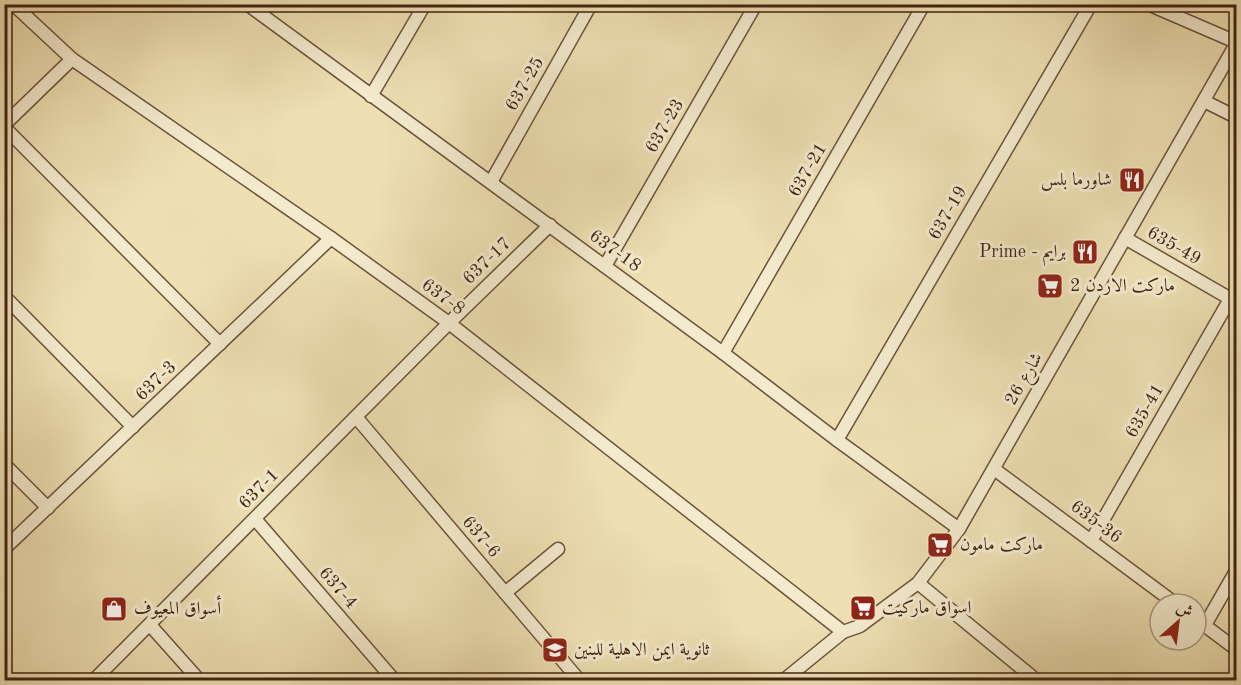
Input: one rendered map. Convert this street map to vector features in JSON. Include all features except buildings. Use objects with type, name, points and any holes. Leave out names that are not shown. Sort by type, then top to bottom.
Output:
[{"type":"street","name":"637-8","points":[[13,4],[72,59],[331,238],[449,323],[843,632]]},
{"type":"street","points":[[371,96],[425,4]]},
{"type":"street","name":"637-25","points":[[491,182],[591,4]]},
{"type":"street","name":"637-23","points":[[605,266],[756,4]]},
{"type":"street","name":"637-21","points":[[723,353],[924,4]]},
{"type":"street","name":"637-19","points":[[837,440],[1091,4]]},
{"type":"street","points":[[1148,4],[1236,43]]},
{"type":"street","name":"637-18","points":[[254,7],[371,96],[550,225],[959,529]]},
{"type":"street","name":"شارع 26","points":[[784,681],[843,632],[860,626],[918,583],[959,529],[1236,43]]},
{"type":"street","points":[[72,59],[4,126],[220,344]]},
{"type":"street","points":[[1204,101],[1236,117]]},
{"type":"street","name":"637-17","points":[[449,323],[550,225]]},
{"type":"street","name":"637-3","points":[[4,549],[331,238]]},
{"type":"street","name":"635-49","points":[[1125,238],[1233,301]]},
{"type":"street","points":[[4,296],[133,427]]},
{"type":"street","name":"635-41","points":[[1091,541],[1233,301]]},
{"type":"street","name":"637-1","points":[[94,681],[449,323]]},
{"type":"street","name":"637-6","points":[[356,417],[579,681]]},
{"type":"street","points":[[4,464],[48,508]]},
{"type":"street","name":"635-36","points":[[994,469],[1160,592]]},
{"type":"street","name":"637-4","points":[[255,519],[394,681]]},
{"type":"street","points":[[505,593],[558,549]]},
{"type":"street","points":[[1208,611],[1236,571]]},
{"type":"street","points":[[918,583],[1028,678]]},
{"type":"street","points":[[150,625],[199,681]]},
{"type":"street","points":[[1208,628],[1236,649]]},
{"type":"place","name":"شاورما بلس","points":[[1132,180]]},
{"type":"place","name":"Prime - برايم","points":[[1085,252]]},
{"type":"place","name":"ماركت الاردن 2","points":[[1050,286]]},
{"type":"place","name":"ماركت مامون","points":[[940,545]]},
{"type":"place","name":"اسواق ماركيت","points":[[863,608]]},
{"type":"place","name":"أسواق المعيوف","points":[[114,609]]},
{"type":"place","name":"ثانوية ايمن الاهلية للبنين","points":[[555,650]]}]
